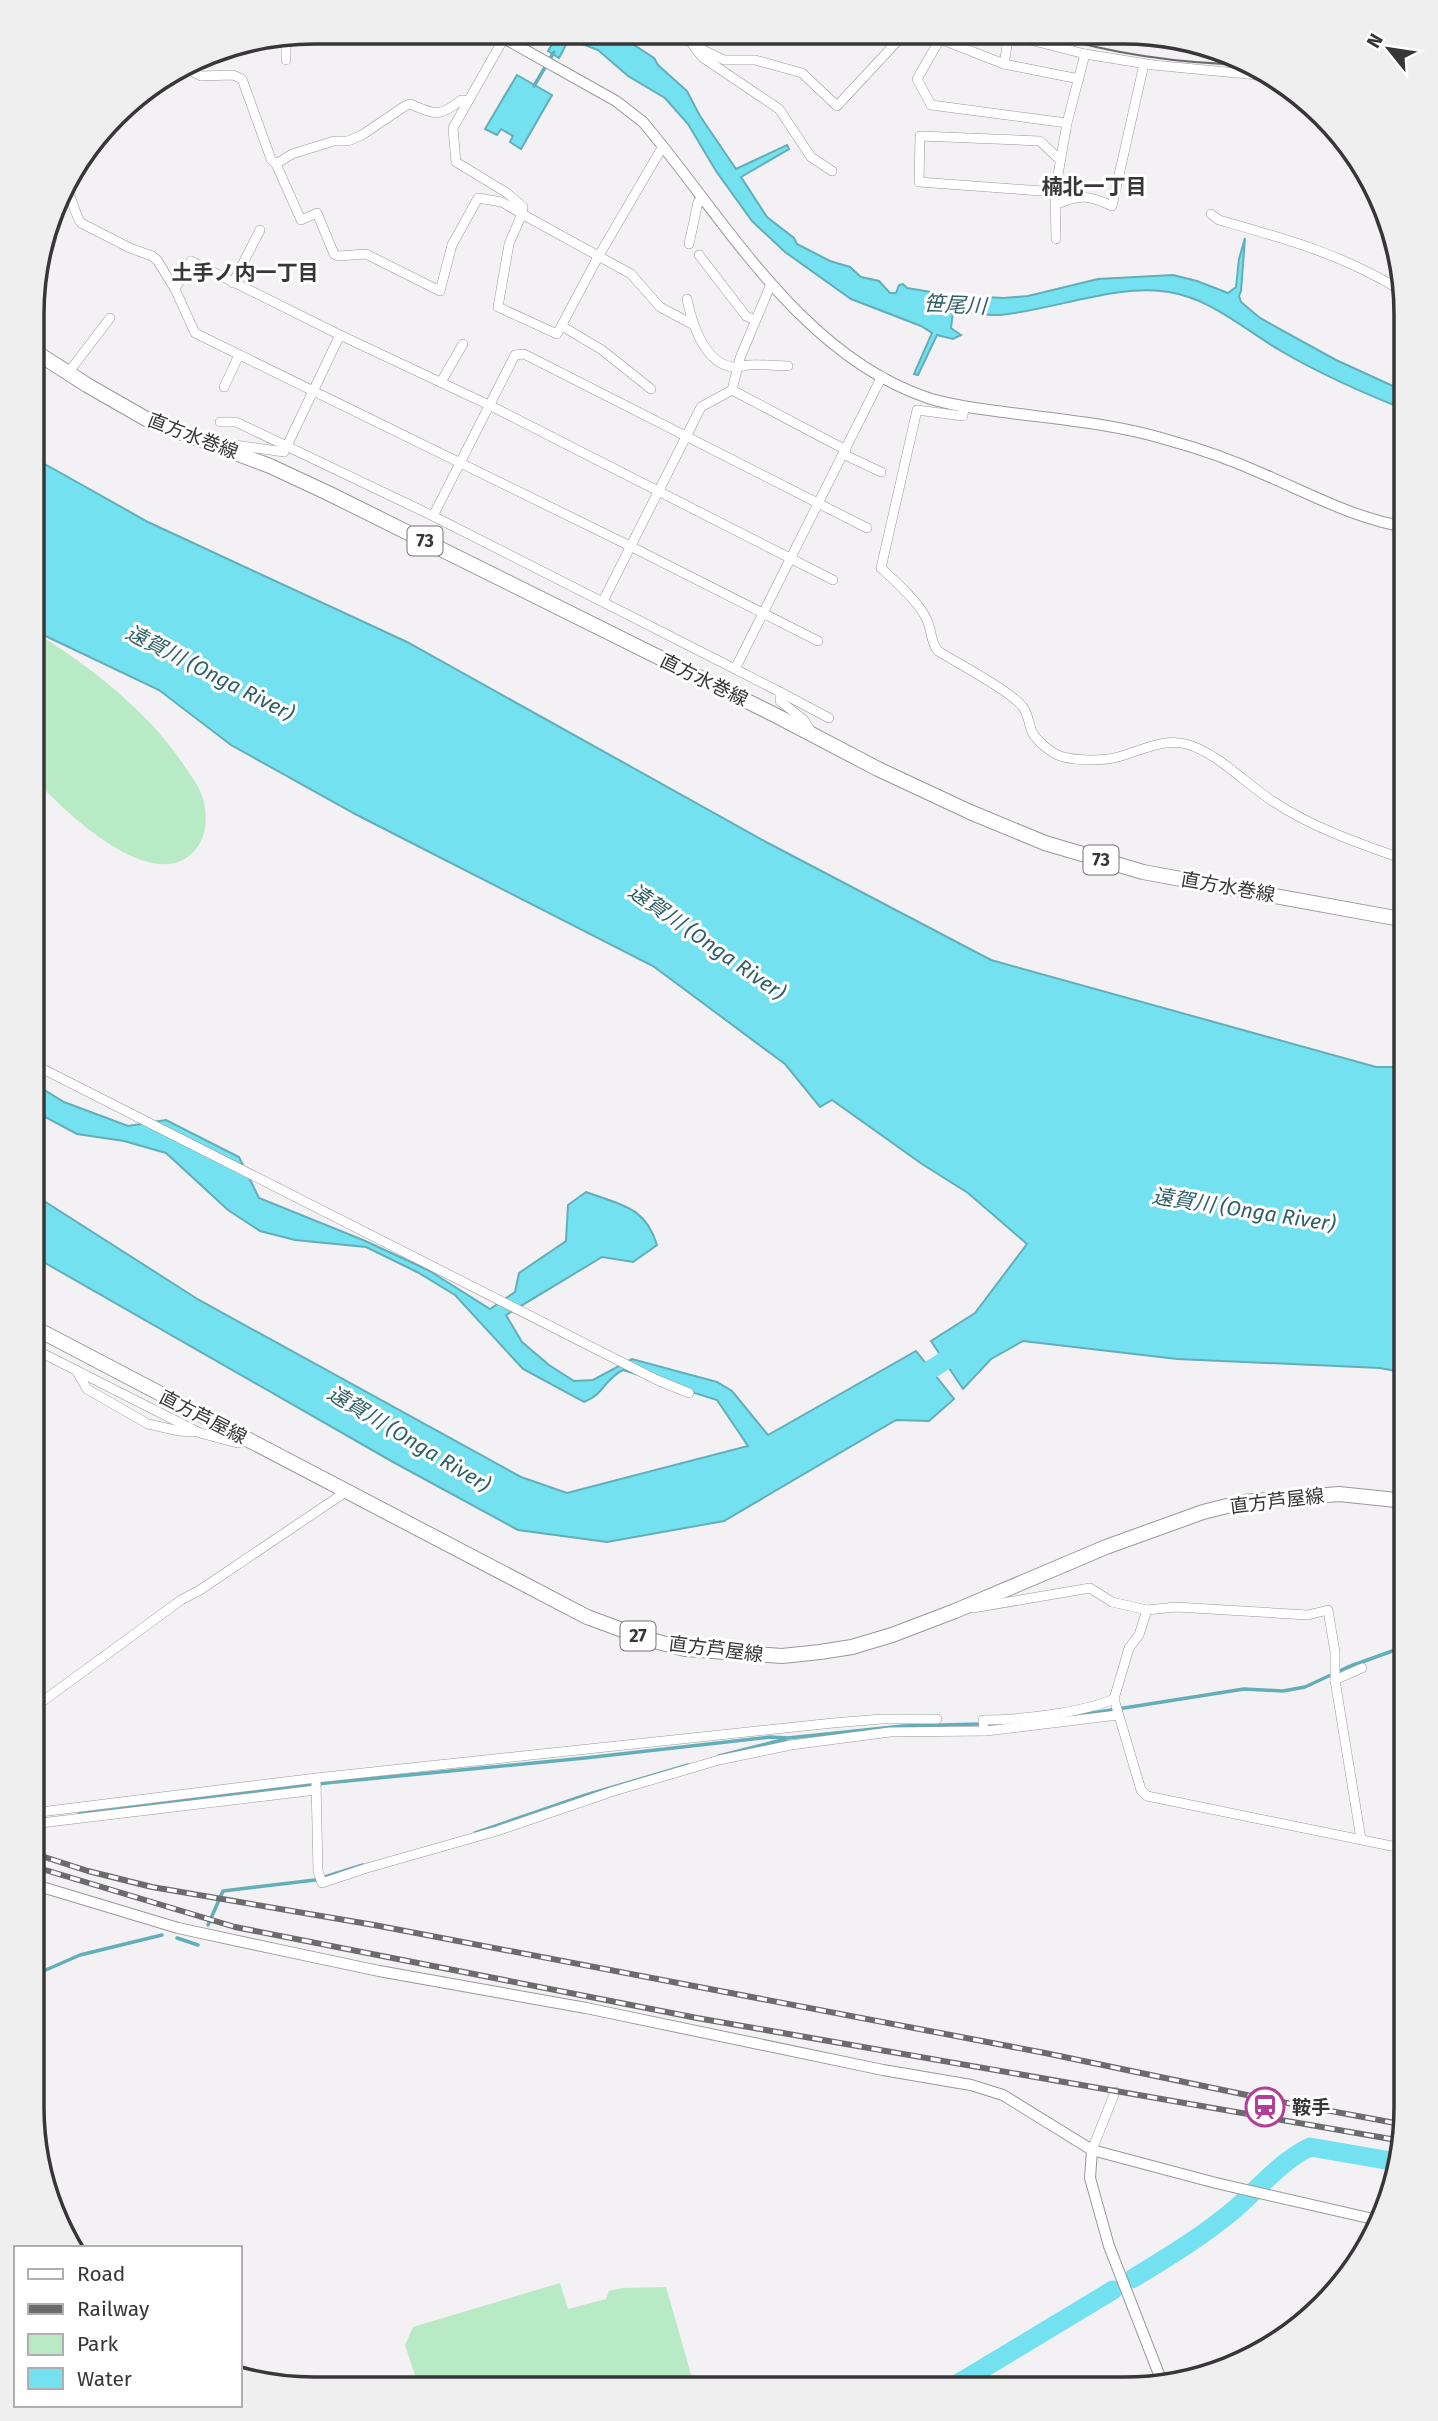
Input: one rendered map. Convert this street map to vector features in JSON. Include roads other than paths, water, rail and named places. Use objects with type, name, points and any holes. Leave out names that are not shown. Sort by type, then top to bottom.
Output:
[{"type":"main road","name":"直方水巻線","points":[[44,357],[148,420],[270,466],[318,488],[970,812],[1045,843],[1143,872],[1394,918]]},
{"type":"main road","name":"直方芦屋線","points":[[44,1333],[587,1617],[647,1639],[685,1649],[782,1656],[852,1647],[955,1611],[1106,1547],[1203,1512],[1243,1502],[1339,1494],[1394,1500]]},
{"type":"street","points":[[505,44],[453,128],[456,162],[523,207],[509,244],[498,307],[557,334],[598,257],[663,146]]},
{"type":"street","points":[[522,44],[616,101],[643,122],[771,284],[800,316],[827,339],[882,376],[928,397],[964,406],[1150,434],[1216,454],[1320,500],[1394,525]]},
{"type":"street","points":[[690,44],[702,57],[779,109],[811,157],[832,171]]},
{"type":"street","points":[[692,44],[724,60],[755,60],[802,73],[837,106],[895,44]]},
{"type":"street","points":[[937,44],[917,79],[931,105],[1067,122]]},
{"type":"street","points":[[953,44],[1004,64],[1079,79]]},
{"type":"street","points":[[1004,64],[1007,44]]},
{"type":"street","points":[[1046,44],[1144,64],[1248,74]]},
{"type":"street","points":[[286,45],[286,60]]},
{"type":"street","points":[[1056,239],[1055,192],[1060,160],[1085,54]]},
{"type":"street","points":[[1055,205],[1070,199],[1091,196],[1112,206],[1144,64]]},
{"type":"street","points":[[194,72],[201,76],[233,75],[242,79],[271,159],[276,164],[301,220],[317,213],[334,254],[366,254],[440,291],[452,245],[478,198],[502,202],[631,274],[660,307],[692,324]]},
{"type":"street","points":[[276,164],[292,154],[334,141],[348,141],[362,135],[410,104],[440,114],[461,100],[468,101]]},
{"type":"street","points":[[1055,192],[919,182],[920,136],[1040,141],[1060,160]]},
{"type":"street","points":[[71,196],[76,216],[81,223],[152,256],[175,289],[195,333],[818,641]]},
{"type":"street","points":[[689,244],[698,202],[703,198]]},
{"type":"street","points":[[1211,214],[1219,220],[1311,246],[1393,287]]},
{"type":"street","points":[[233,283],[260,230]]},
{"type":"street","points":[[699,255],[746,316],[755,320]]},
{"type":"street","points":[[175,289],[191,261],[491,406],[832,580]]},
{"type":"street","points":[[603,601],[701,407],[732,390],[737,368],[771,284]]},
{"type":"street","points":[[687,299],[692,324],[701,340],[725,365],[737,368],[748,365],[788,366]]},
{"type":"street","points":[[68,373],[110,318]]},
{"type":"street","points":[[562,326],[602,350],[651,388]]},
{"type":"street","points":[[199,440],[284,452],[340,335]]},
{"type":"street","points":[[442,382],[463,344]]},
{"type":"street","points":[[433,516],[515,355],[524,354],[867,528]]},
{"type":"street","points":[[224,387],[239,355]]},
{"type":"street","points":[[735,668],[882,376]]},
{"type":"street","points":[[732,390],[881,472]]},
{"type":"street","points":[[964,406],[963,416],[917,410],[881,568],[902,587],[926,619],[932,643],[938,651],[1012,696],[1024,709],[1033,735],[1050,751],[1060,756],[1073,759],[1116,758],[1174,741],[1187,744],[1202,750],[1273,802],[1308,822],[1394,855]]},
{"type":"street","points":[[220,422],[236,422],[433,516],[829,718]]},
{"type":"street","points":[[780,692],[779,701],[804,720],[815,737]]},
{"type":"street","points":[[44,1071],[657,1380],[689,1393]]},
{"type":"street","points":[[44,1354],[198,1432],[237,1443],[249,1441]]},
{"type":"street","points":[[76,1370],[87,1389],[148,1424],[178,1432],[198,1432]]},
{"type":"street","points":[[44,1700],[181,1600],[347,1491]]},
{"type":"street","points":[[955,1611],[1090,1588],[1112,1602],[1147,1610],[1176,1607],[1308,1615],[1328,1610],[1335,1652],[1335,1676],[1361,1839]]},
{"type":"street","points":[[1147,1610],[1139,1635],[1129,1648],[1114,1701],[1141,1790],[1147,1796],[1394,1846]]},
{"type":"street","points":[[1335,1676],[1362,1668]]},
{"type":"street","points":[[984,1727],[984,1720],[1009,1720],[1114,1701]]},
{"type":"street","points":[[44,1822],[316,1787],[322,1883],[497,1831],[614,1791],[719,1760],[791,1745],[890,1732],[984,1727],[1118,1714]]},
{"type":"street","points":[[44,1812],[316,1778],[833,1723],[882,1719],[937,1719]]},
{"type":"street","points":[[44,1888],[178,1928],[379,1971],[586,2008],[883,2070],[971,2085],[1003,2095],[1092,2150],[1241,2189],[1370,2218]]},
{"type":"street","points":[[1115,2092],[1092,2150],[1090,2178],[1108,2246],[1160,2375]]},
{"type":"water","points":[[552,44],[566,44],[559,58],[548,51]]},
{"type":"water","name":"笹尾川","points":[[582,44],[632,44],[654,58],[658,65],[687,91],[700,116],[736,169],[787,145],[789,149],[741,177],[767,217],[794,238],[797,244],[830,261],[850,267],[861,277],[879,281],[890,293],[896,293],[899,285],[903,284],[907,288],[949,295],[1004,298],[1028,296],[1098,279],[1173,275],[1228,293],[1236,287],[1239,259],[1245,238],[1239,296],[1241,302],[1260,318],[1336,360],[1394,387],[1394,405],[1312,368],[1200,301],[1169,292],[1149,290],[1107,294],[1000,315],[953,312],[951,328],[961,335],[953,339],[937,335],[918,375],[914,374],[932,333],[921,326],[851,299],[785,252],[752,221],[716,171],[688,124],[665,98],[628,76],[598,50]]},
{"type":"water","points":[[517,75],[552,95],[521,149],[510,142],[513,136],[501,129],[497,135],[485,129]]},
{"type":"water","points":[[44,464],[148,522],[407,642],[768,843],[991,960],[1376,1067],[1394,1067],[1394,1371],[1177,1359],[1023,1341],[991,1359],[963,1389],[931,1341],[975,1313],[1027,1244],[968,1193],[832,1100],[820,1107],[785,1064],[653,966],[357,815],[231,745],[159,690],[44,635]]},
{"type":"water","points":[[44,1090],[64,1102],[128,1126],[166,1120],[239,1157],[259,1198],[363,1240],[428,1270],[490,1309],[515,1292],[519,1273],[566,1241],[568,1205],[586,1192],[621,1204],[646,1222],[657,1245],[633,1262],[602,1257],[506,1315],[522,1342],[549,1365],[574,1381],[593,1380],[632,1359],[717,1382],[732,1391],[768,1435],[916,1351],[954,1399],[929,1421],[896,1420],[724,1521],[607,1542],[518,1530],[393,1462],[44,1262],[44,1201],[199,1300],[521,1477],[567,1493],[748,1446],[717,1400],[623,1370],[597,1395],[584,1402],[523,1369],[455,1295],[417,1272],[366,1247],[295,1240],[260,1231],[228,1210],[166,1153],[124,1141],[77,1134],[44,1116]]},
{"type":"waterway","points":[[534,86],[554,52]]},
{"type":"waterway","name":"遠賀川 (Onga River)","points":[[909,1383],[967,1347]]},
{"type":"waterway","points":[[1067,1717],[1244,1689],[1283,1691],[1305,1687],[1348,1667],[1394,1650]]},
{"type":"waterway","points":[[79,1814],[326,1783],[770,1737],[788,1738],[903,1726],[1018,1723]]},
{"type":"waterway","points":[[719,1756],[786,1739]]},
{"type":"waterway","points":[[475,1833],[586,1795],[688,1765]]},
{"type":"waterway","points":[[208,1925],[223,1891],[315,1880],[363,1865]]},
{"type":"waterway","points":[[44,1971],[80,1955],[162,1935]]},
{"type":"waterway","points":[[177,1938],[198,1945]]},
{"type":"waterway","points":[[1132,2279],[1210,2228],[1235,2209],[1280,2167],[1310,2147],[1389,2161]]},
{"type":"waterway","points":[[969,2377],[1113,2290]]},
{"type":"tram line","points":[[1084,44],[1149,57],[1228,64]]},
{"type":"railway","points":[[44,1857],[152,1887],[374,1925],[1394,2123]]},
{"type":"railway","points":[[44,1870],[235,1927],[697,2018],[1392,2139]]},
{"type":"place","name":"鞍手","points":[[1265,2107]]},
{"type":"district","name":"楠北一丁目","points":[[1094,187]]},
{"type":"district","name":"土手ノ内一丁目","points":[[245,273]]}]
